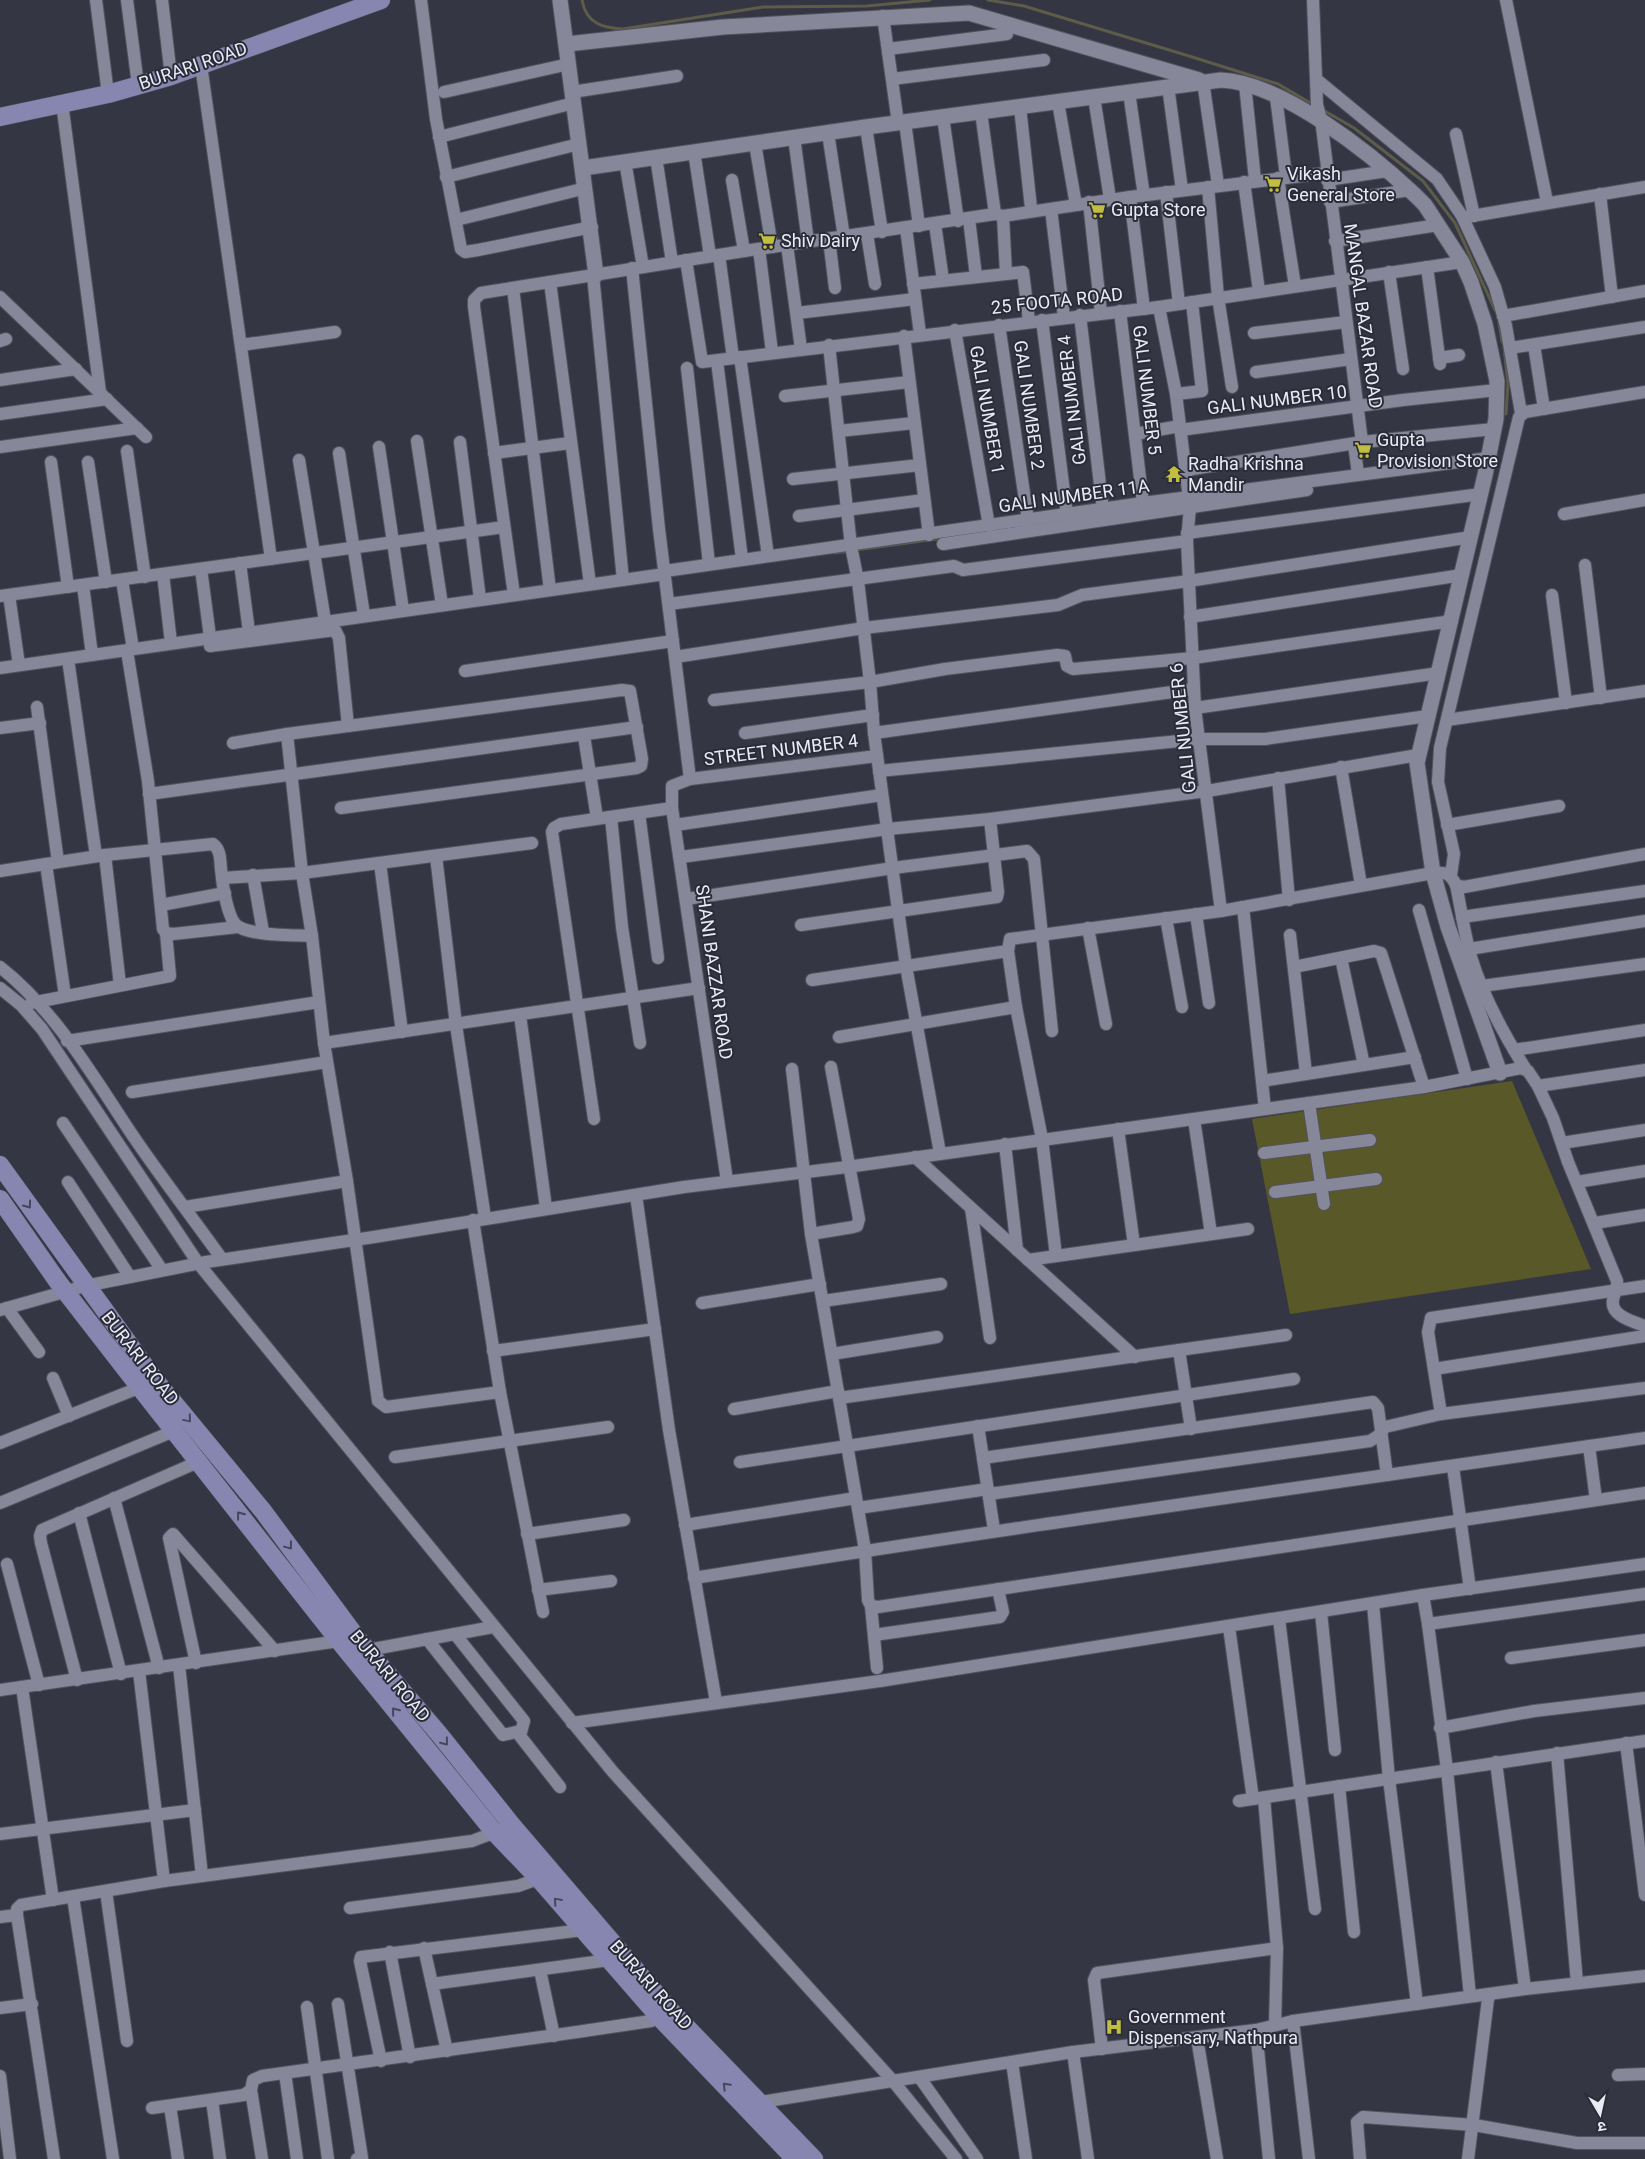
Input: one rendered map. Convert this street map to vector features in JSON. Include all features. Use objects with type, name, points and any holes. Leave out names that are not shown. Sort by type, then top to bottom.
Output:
[{"type":"main road","name":"BURARI ROAD","points":[[0,117],[108,94],[171,76],[373,1]]},
{"type":"main road","name":"BURARI ROAD","points":[[2,1171],[85,1286],[148,1384],[174,1431],[339,1642],[495,1834],[545,1876],[666,2014]]},
{"type":"main road","name":"BURARI ROAD","points":[[0,1199],[67,1293],[263,1511],[363,1644],[511,1824],[583,1930],[609,1960],[666,2014],[756,2107],[814,2159]]},
{"type":"main road","name":"BURARI ROAD","points":[[756,2107],[796,2159]]},
{"type":"street","points":[[96,0],[108,94]]},
{"type":"street","points":[[127,0],[138,86]]},
{"type":"street","points":[[162,0],[171,76]]},
{"type":"street","points":[[421,0],[439,137],[461,249],[465,252],[592,227]]},
{"type":"street","points":[[560,0],[592,227],[623,580]]},
{"type":"street","name":"MANGAL BAZAR ROAD","points":[[1313,0],[1319,112],[1358,407],[1358,474]]},
{"type":"street","points":[[1506,0],[1546,202]]},
{"type":"street","points":[[567,44],[723,27],[883,16],[969,13],[1203,81]]},
{"type":"street","points":[[883,16],[892,79],[902,122],[920,226]]},
{"type":"street","points":[[888,49],[1007,34]]},
{"type":"street","points":[[892,79],[1044,60]]},
{"type":"street","points":[[444,92],[569,64]]},
{"type":"street","points":[[201,65],[271,559]]},
{"type":"street","points":[[439,137],[573,97],[677,76]]},
{"type":"street","points":[[1203,81],[1213,186],[1218,297],[1232,387]]},
{"type":"street","points":[[583,168],[866,126],[1058,102],[1203,81],[1230,81],[1245,84],[1319,112],[1410,190],[1425,205],[1462,262],[1485,324],[1497,390],[1494,429],[1488,461],[1452,621],[1418,755],[1418,775],[1445,875],[1462,917],[1469,949],[1493,1013],[1514,1050],[1512,1070]]},
{"type":"street","points":[[1245,84],[1250,181],[1259,291]]},
{"type":"street","points":[[1317,85],[1437,179],[1468,216]]},
{"type":"street","points":[[1168,86],[1182,190]]},
{"type":"street","points":[[1129,92],[1144,196]]},
{"type":"street","points":[[1094,97],[1110,200]]},
{"type":"street","points":[[1276,97],[1282,177],[1295,286]]},
{"type":"street","points":[[1058,102],[1076,204]]},
{"type":"street","points":[[62,103],[104,396]]},
{"type":"street","points":[[1020,106],[1031,208]]},
{"type":"street","points":[[981,112],[999,215],[1006,274]]},
{"type":"street","points":[[943,117],[976,276]]},
{"type":"street","points":[[866,126],[882,232]]},
{"type":"street","points":[[828,133],[844,237]]},
{"type":"street","points":[[1456,134],[1468,216],[1495,287],[1503,316],[1521,413],[1517,421],[1447,720],[1437,771],[1454,854],[1445,875],[1448,927],[1512,1070],[1538,1086],[1617,1281],[1614,1295],[1617,1312],[1645,1326]]},
{"type":"street","points":[[794,137],[808,242]]},
{"type":"street","points":[[755,143],[775,352]]},
{"type":"street","points":[[446,177],[580,144]]},
{"type":"street","points":[[656,157],[672,262]]},
{"type":"street","points":[[695,158],[736,358],[768,556]]},
{"type":"street","points":[[625,161],[637,268],[665,573],[690,780]]},
{"type":"street","points":[[514,595],[474,300],[481,293],[744,251],[1090,202],[1282,177],[1327,176],[1387,170]]},
{"type":"street","points":[[732,180],[744,251]]},
{"type":"street","points":[[1468,216],[1645,187]]},
{"type":"street","points":[[456,220],[586,188]]},
{"type":"street","points":[[1330,202],[1410,190]]},
{"type":"street","points":[[1166,192],[1202,391],[1176,394]]},
{"type":"street","points":[[1600,194],[1612,297]]},
{"type":"street","points":[[1130,197],[1144,309]]},
{"type":"street","points":[[1090,202],[1101,313]]},
{"type":"street","points":[[1051,209],[1064,317]]},
{"type":"street","points":[[935,224],[942,280]]},
{"type":"street","points":[[1335,241],[1438,225]]},
{"type":"street","points":[[906,228],[920,334]]},
{"type":"street","points":[[867,234],[875,284]]},
{"type":"street","points":[[829,239],[835,288]]},
{"type":"street","points":[[787,245],[801,349]]},
{"type":"street","name":"25 FOOTA ROAD","points":[[686,260],[702,362],[1028,321],[1144,309],[1462,262]]},
{"type":"street","points":[[1426,267],[1440,361],[1459,355]]},
{"type":"street","points":[[913,284],[1024,272],[1028,321]]},
{"type":"street","points":[[1389,272],[1403,369]]},
{"type":"street","points":[[550,282],[590,584]]},
{"type":"street","points":[[513,288],[550,590]]},
{"type":"street","points":[[1503,316],[1645,290]]},
{"type":"street","points":[[0,297],[146,437]]},
{"type":"street","points":[[797,313],[915,299]]},
{"type":"street","name":"GALI NUMBER 6","points":[[1159,307],[1176,394],[1190,502],[1187,537],[1195,708],[1222,911]]},
{"type":"street","name":"GALI NUMBER 5","points":[[1120,312],[1143,503]]},
{"type":"street","name":"GALI NUMBER 4","points":[[1080,315],[1103,510]]},
{"type":"street","points":[[1042,320],[1067,515]]},
{"type":"street","points":[[1254,333],[1346,322]]},
{"type":"street","name":"GALI NUMBER 2","points":[[999,325],[1028,520]]},
{"type":"street","points":[[1510,348],[1645,327]]},
{"type":"street","name":"GALI NUMBER 1","points":[[955,330],[989,526]]},
{"type":"street","points":[[241,345],[335,332]]},
{"type":"street","points":[[904,336],[929,535]]},
{"type":"street","points":[[1534,345],[1544,409]]},
{"type":"street","points":[[830,346],[851,546],[858,580],[864,628],[882,795],[906,966],[940,1153]]},
{"type":"street","points":[[1256,372],[1351,359]]},
{"type":"street","points":[[717,361],[742,559]]},
{"type":"street","points":[[0,380],[76,368]]},
{"type":"street","points":[[686,368],[709,564]]},
{"type":"street","points":[[785,396],[909,382]]},
{"type":"street","name":"GALI NUMBER 10","points":[[1135,434],[1497,390]]},
{"type":"street","points":[[1521,413],[1645,392]]},
{"type":"street","points":[[0,414],[104,396]]},
{"type":"street","points":[[839,432],[914,422]]},
{"type":"street","points":[[0,447],[137,428]]},
{"type":"street","points":[[1186,470],[1358,443],[1494,429]]},
{"type":"street","points":[[416,441],[442,605]]},
{"type":"street","points":[[460,442],[480,599]]},
{"type":"street","points":[[494,453],[570,443]]},
{"type":"street","points":[[379,447],[403,610]]},
{"type":"street","points":[[127,451],[145,576]]},
{"type":"street","points":[[339,453],[364,615]]},
{"type":"street","points":[[299,460],[316,553],[325,621]]},
{"type":"street","points":[[943,544],[1190,502],[1488,461]]},
{"type":"street","name":"GALI NUMBER 11A","points":[[131,653],[171,643],[210,637],[623,580],[742,559],[851,546],[1143,503],[1190,502],[1358,474],[1488,461]]},
{"type":"street","points":[[51,462],[68,587]]},
{"type":"street","points":[[88,462],[106,582]]},
{"type":"street","points":[[793,479],[920,465]]},
{"type":"street","points":[[669,604],[954,566],[962,570],[1481,494]]},
{"type":"street","points":[[799,516],[924,500]]},
{"type":"street","points":[[1564,514],[1645,500]]},
{"type":"street","points":[[19,665],[5,596],[504,527]]},
{"type":"street","points":[[675,657],[864,628],[1058,605],[1082,595],[1189,581],[1471,537]]},
{"type":"street","points":[[240,564],[249,632]]},
{"type":"street","points":[[1585,565],[1601,698]]},
{"type":"street","points":[[201,569],[210,637]]},
{"type":"street","points":[[163,574],[171,643]]},
{"type":"street","points":[[1190,617],[1462,574]]},
{"type":"street","points":[[21,1005],[170,976],[166,932],[162,923],[149,794],[122,580]]},
{"type":"street","points":[[83,585],[92,654]]},
{"type":"street","points":[[1552,595],[1566,703]]},
{"type":"street","points":[[714,700],[870,682],[945,669],[1058,655],[1065,656],[1067,666],[1073,669],[1193,658],[1452,621]]},
{"type":"street","points":[[0,668],[92,654],[131,653],[335,630],[339,638],[348,726]]},
{"type":"street","points":[[465,671],[673,641]]},
{"type":"street","points":[[0,676],[69,666],[131,653]]},
{"type":"street","points":[[69,666],[120,985]]},
{"type":"street","points":[[1195,708],[1439,673]]},
{"type":"street","points":[[874,732],[1194,689]]},
{"type":"street","points":[[234,743],[287,734],[627,690],[631,695],[642,759],[641,766],[590,775],[341,808]]},
{"type":"street","points":[[1447,720],[1645,692]]},
{"type":"street","points":[[38,707],[65,996]]},
{"type":"street","points":[[745,733],[873,715]]},
{"type":"street","points":[[879,771],[1199,739],[1265,739],[1428,716]]},
{"type":"street","points":[[0,728],[40,723]]},
{"type":"street","points":[[149,794],[584,736],[637,727]]},
{"type":"street","points":[[287,734],[302,873],[312,936],[324,1043],[347,1181],[379,1404],[386,1407],[500,1392]]},
{"type":"street","points":[[584,736],[590,775],[604,818],[640,1043]]},
{"type":"street","points":[[681,857],[888,829],[990,819],[1207,791],[1418,755]]},
{"type":"street","name":"STREET NUMBER 4","points":[[690,780],[877,756]]},
{"type":"street","points":[[1341,767],[1362,885]]},
{"type":"street","points":[[1278,778],[1289,900]]},
{"type":"street","name":"SHANI BAZZAR ROAD","points":[[690,780],[672,786],[672,808],[681,857],[727,1181]]},
{"type":"street","points":[[675,825],[882,795]]},
{"type":"street","points":[[1447,825],[1559,806]]},
{"type":"street","points":[[594,1119],[552,832],[560,824],[672,808]]},
{"type":"street","points":[[639,813],[658,958]]},
{"type":"street","points":[[801,925],[997,897],[990,819]]},
{"type":"street","points":[[222,878],[302,873],[532,843]]},
{"type":"street","points":[[0,870],[155,848],[214,844],[219,852],[225,893],[234,923],[238,927]]},
{"type":"street","points":[[686,899],[893,868],[1028,851],[1032,854],[1052,1031]]},
{"type":"street","points":[[1056,1256],[1042,1140],[1016,1007],[1008,951],[1010,939],[1222,911],[1362,885],[1445,875],[1464,887],[1645,854]]},
{"type":"street","points":[[436,856],[493,1351],[542,1612]]},
{"type":"street","points":[[380,863],[402,1032]]},
{"type":"street","points":[[253,875],[263,932]]},
{"type":"street","points":[[1462,917],[1645,891]]},
{"type":"street","points":[[160,905],[225,893]]},
{"type":"street","points":[[1243,907],[1265,1109]]},
{"type":"street","points":[[1420,910],[1467,1079]]},
{"type":"street","points":[[1196,914],[1209,1003]]},
{"type":"street","points":[[1166,918],[1182,1007]]},
{"type":"street","points":[[1469,949],[1645,922]]},
{"type":"street","points":[[166,932],[173,934],[238,927],[263,932],[312,936]]},
{"type":"street","points":[[1088,928],[1106,1024]]},
{"type":"street","points":[[1290,936],[1306,1074]]},
{"type":"street","points":[[812,980],[1008,951]]},
{"type":"street","points":[[1294,967],[1374,951],[1381,953],[1424,1087]]},
{"type":"street","points":[[1341,958],[1364,1065]]},
{"type":"street","points":[[1482,986],[1645,964]]},
{"type":"street","points":[[0,967],[37,1002],[67,1040],[221,1259]]},
{"type":"street","points":[[0,988],[21,1005],[42,1029],[202,1262],[493,1627],[572,1723],[632,1794],[907,2080],[977,2159]]},
{"type":"street","points":[[324,1043],[699,988]]},
{"type":"street","points":[[67,1040],[319,1002]]},
{"type":"street","points":[[839,1037],[1016,1007]]},
{"type":"street","points":[[520,1015],[546,1208]]},
{"type":"street","points":[[1514,1050],[1645,1030]]},
{"type":"street","points":[[1262,1081],[1414,1058]]},
{"type":"street","points":[[132,1092],[327,1062]]},
{"type":"street","points":[[811,1234],[853,1227],[858,1223],[831,1067]]},
{"type":"street","points":[[792,1068],[811,1234],[865,1550],[868,1600],[871,1606],[877,1668]]},
{"type":"street","points":[[39,1352],[3,1309],[67,1293],[85,1286],[202,1262],[355,1240],[546,1208],[727,1181],[847,1167],[1424,1087],[1512,1070]]},
{"type":"street","points":[[1538,1086],[1645,1070]]},
{"type":"street","points":[[1309,1103],[1324,1204]]},
{"type":"street","points":[[1194,1119],[1211,1234]]},
{"type":"street","points":[[63,1123],[162,1270]]},
{"type":"street","points":[[1118,1129],[1134,1245]]},
{"type":"street","points":[[1562,1143],[1645,1130]]},
{"type":"street","points":[[1264,1152],[1370,1140]]},
{"type":"street","points":[[1005,1144],[1017,1250]]},
{"type":"street","points":[[915,1157],[1135,1357]]},
{"type":"street","points":[[1576,1182],[1645,1171]]},
{"type":"street","points":[[1275,1192],[1376,1178]]},
{"type":"street","points":[[185,1208],[347,1181]]},
{"type":"street","points":[[68,1182],[130,1277]]},
{"type":"street","points":[[636,1195],[685,1525],[716,1702]]},
{"type":"street","points":[[971,1208],[990,1338]]},
{"type":"street","points":[[1595,1224],[1645,1215]]},
{"type":"street","points":[[1028,1260],[1248,1229]]},
{"type":"street","points":[[702,1303],[820,1284]]},
{"type":"street","points":[[823,1301],[941,1284]]},
{"type":"street","points":[[1441,1414],[1428,1326],[1431,1318],[1614,1295],[1645,1286]]},
{"type":"street","points":[[493,1351],[655,1329]]},
{"type":"street","points":[[734,1409],[838,1394],[1135,1357],[1286,1335]]},
{"type":"street","points":[[1434,1369],[1645,1336]]},
{"type":"street","points":[[832,1354],[938,1337]]},
{"type":"street","points":[[1179,1350],[1191,1429]]},
{"type":"street","points":[[53,1378],[69,1416]]},
{"type":"street","points":[[740,1462],[1294,1379]]},
{"type":"street","points":[[0,1443],[148,1384]]},
{"type":"street","points":[[685,1525],[857,1503],[988,1491],[1370,1441],[1378,1436],[1381,1430],[1390,1426],[1441,1414],[1645,1388]]},
{"type":"street","points":[[983,1458],[1373,1402],[1378,1408],[1387,1475]]},
{"type":"street","points":[[395,1457],[608,1426]]},
{"type":"street","points":[[978,1426],[994,1530]]},
{"type":"street","points":[[0,1503],[174,1431]]},
{"type":"street","points":[[694,1578],[994,1530],[1174,1507],[1645,1438]]},
{"type":"street","points":[[1589,1446],[1596,1500]]},
{"type":"street","points":[[77,1680],[40,1536],[42,1530],[198,1462]]},
{"type":"street","points":[[1453,1467],[1470,1589]]},
{"type":"street","points":[[871,1606],[878,1607],[1645,1493]]},
{"type":"street","points":[[114,1498],[159,1668]]},
{"type":"street","points":[[79,1513],[122,1674]]},
{"type":"street","points":[[527,1534],[624,1520]]},
{"type":"street","points":[[196,1663],[169,1538],[173,1534],[275,1651]]},
{"type":"street","points":[[7,1564],[39,1685]]},
{"type":"street","points":[[572,1723],[880,1681],[1423,1595],[1645,1564]]},
{"type":"street","points":[[538,1590],[611,1581]]},
{"type":"street","points":[[874,1635],[1000,1617],[1003,1612],[998,1589]]},
{"type":"street","points":[[1428,1624],[1645,1594]]},
{"type":"street","points":[[1423,1595],[1447,1770],[1470,1996]]},
{"type":"street","points":[[1373,1604],[1389,1778],[1417,2004]]},
{"type":"street","points":[[1321,1612],[1335,1750]]},
{"type":"street","points":[[1279,1619],[1315,1909]]},
{"type":"street","points":[[1,1688],[122,1674],[339,1642],[363,1644],[427,1639],[493,1627]]},
{"type":"street","points":[[1229,1627],[1258,1798],[1277,1948],[1275,2025]]},
{"type":"street","points":[[455,1634],[524,1721],[520,1731],[521,1738],[560,1787]]},
{"type":"street","points":[[427,1639],[503,1735],[520,1731]]},
{"type":"street","points":[[1512,1658],[1645,1640]]},
{"type":"street","points":[[178,1665],[202,1876]]},
{"type":"street","points":[[139,1671],[164,1881]]},
{"type":"street","points":[[22,1687],[53,1900]]},
{"type":"street","points":[[1440,1728],[1534,1711],[1645,1698]]},
{"type":"street","points":[[1238,1801],[1645,1740]]},
{"type":"street","points":[[1626,1743],[1645,1895]]},
{"type":"street","points":[[1557,1753],[1577,1983]]},
{"type":"street","points":[[1496,1762],[1525,1989]]},
{"type":"street","points":[[1339,1786],[1354,1932]]},
{"type":"street","points":[[0,1834],[195,1810]]},
{"type":"street","points":[[54,2159],[17,1915],[17,1909],[21,1905],[164,1881],[472,1841],[495,1834],[511,1824]]},
{"type":"street","points":[[350,1908],[518,1886],[545,1876]]},
{"type":"street","points":[[106,1891],[127,2041]]},
{"type":"street","points":[[73,1897],[113,2159]]},
{"type":"street","points":[[0,1917],[17,1915]]},
{"type":"street","points":[[381,2061],[360,1961],[361,1957],[583,1930]]},
{"type":"street","points":[[424,1948],[447,2051]]},
{"type":"street","points":[[1102,2049],[1094,1980],[1097,1973],[1277,1948]]},
{"type":"street","points":[[390,1952],[410,2057]]},
{"type":"street","points":[[432,1984],[609,1960]]},
{"type":"street","points":[[540,1970],[554,2036]]},
{"type":"street","points":[[756,2107],[1073,2052],[1256,2030],[1293,2021],[1470,1996],[1645,1976]]},
{"type":"street","points":[[1468,2159],[1474,2125],[1488,1999],[1491,1994]]},
{"type":"street","points":[[0,2008],[32,2004]]},
{"type":"street","points":[[338,2004],[362,2158],[357,2159]]},
{"type":"street","points":[[307,2007],[328,2159]]},
{"type":"street","points":[[262,2159],[251,2090],[253,2080],[257,2078],[554,2036],[666,2014]]},
{"type":"street","points":[[1293,2021],[1309,2159]]},
{"type":"street","points":[[1256,2030],[1269,2159]]},
{"type":"street","points":[[1197,2038],[1217,2159]]},
{"type":"street","points":[[1073,2052],[1088,2159]]},
{"type":"street","points":[[1012,2062],[1026,2159]]},
{"type":"street","points":[[285,2073],[297,2159]]},
{"type":"street","points":[[1618,2075],[1645,2074]]},
{"type":"street","points":[[0,2076],[3,2120],[10,2159]]},
{"type":"street","points":[[907,2080],[956,2159]]},
{"type":"street","points":[[152,2108],[244,2095],[251,2090]]},
{"type":"street","points":[[212,2100],[220,2159]]},
{"type":"street","points":[[170,2106],[178,2159]]},
{"type":"street","points":[[1360,2159],[1357,2122],[1363,2117],[1474,2125],[1576,2143],[1645,2143]]},
{"type":"shaded area","points":[[1512,1081],[1591,1269],[1290,1314],[1252,1119]]},
{"type":"waterway","points":[[582,0],[587,14],[596,23],[623,29],[763,7],[867,6],[930,0]]},
{"type":"waterway","points":[[988,0],[1024,6],[1278,84],[1314,105]]},
{"type":"waterway","points":[[1323,110],[1354,128],[1423,181],[1455,223],[1495,310]]},
{"type":"waterway","points":[[1499,323],[1502,342]]},
{"type":"waterway","points":[[1504,348],[1508,383],[1506,414]]},
{"type":"waterway","points":[[856,550],[944,538]]},
{"type":"waterway","points":[[835,553],[850,551]]},
{"type":"place","name":"Vikash General Store","points":[[1273,184]]},
{"type":"place","name":"Gupta Store","points":[[1097,210]]},
{"type":"place","name":"Shiv Dairy","points":[[767,241]]},
{"type":"place","name":"Gupta Provision Store","points":[[1363,450]]},
{"type":"place","name":"Radha Krishna Mandir","points":[[1174,474]]},
{"type":"place","name":"Government Dispensary, Nathpura","points":[[1114,2027]]}]
